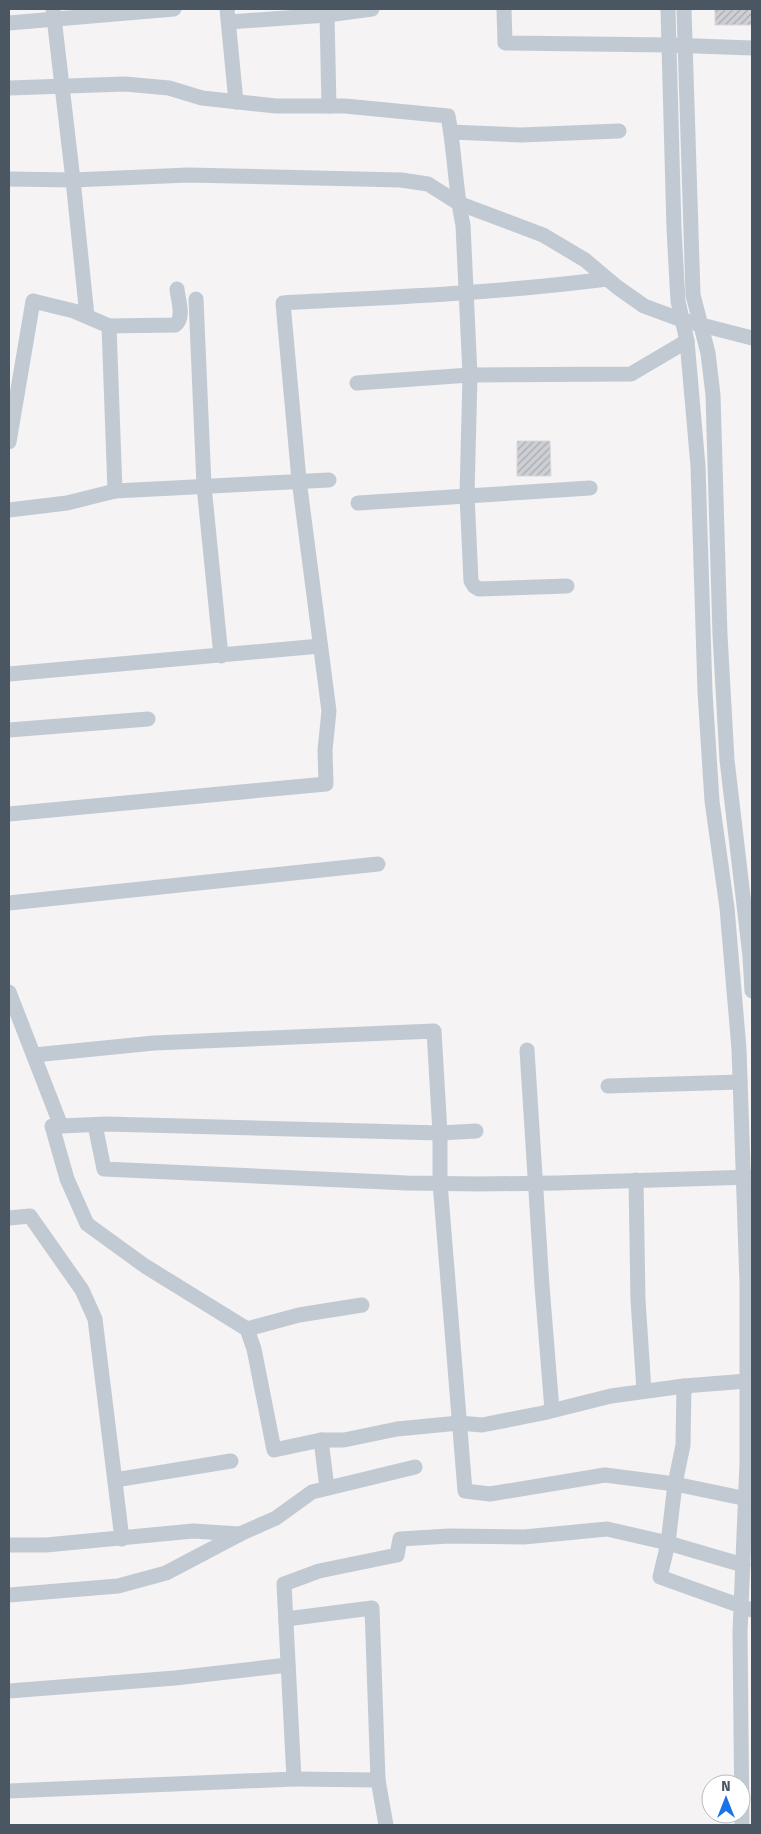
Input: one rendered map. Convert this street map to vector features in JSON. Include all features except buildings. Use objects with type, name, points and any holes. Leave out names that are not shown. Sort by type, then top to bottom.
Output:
[{"type":"street","points":[[9,23],[54,14],[174,9]]},
{"type":"street","points":[[236,102],[228,15],[327,14],[372,9]]},
{"type":"street","points":[[504,9],[505,43],[752,48]]},
{"type":"street","points":[[668,9],[674,229],[678,301],[688,341],[698,466],[712,801],[727,908],[748,1177],[747,1381],[749,1499],[743,1565],[747,1608],[742,1825]]},
{"type":"street","points":[[684,9],[693,295],[708,352],[713,395],[727,760],[750,956],[752,991]]},
{"type":"street","points":[[54,14],[87,316]]},
{"type":"street","points":[[327,14],[329,106]]},
{"type":"street","points":[[9,88],[125,84],[169,88],[202,98],[276,106],[329,106],[448,116],[458,203],[463,225],[470,375],[466,495],[471,581],[479,589],[567,586]]},
{"type":"street","points":[[451,132],[521,134],[619,131]]},
{"type":"street","points":[[9,180],[73,180],[188,175],[401,180],[428,184],[458,203],[542,235],[585,260],[644,306],[682,320],[700,323],[752,338]]},
{"type":"street","points":[[9,814],[326,784],[325,750],[329,711],[299,480],[283,303],[554,286],[607,279]]},
{"type":"street","points":[[9,442],[33,301],[74,311],[109,326],[175,325],[180,322],[181,317],[177,289]]},
{"type":"street","points":[[196,299],[204,486],[221,656]]},
{"type":"street","points":[[109,326],[115,491]]},
{"type":"street","points":[[357,383],[470,375],[631,374],[688,341]]},
{"type":"street","points":[[9,510],[67,503],[115,491],[299,480],[329,480]]},
{"type":"street","points":[[358,503],[590,488]]},
{"type":"street","points":[[9,674],[320,646]]},
{"type":"street","points":[[707,715],[724,713]]},
{"type":"street","points":[[9,730],[148,719]]},
{"type":"street","points":[[9,903],[378,864]]},
{"type":"street","points":[[9,992],[61,1126]]},
{"type":"street","points":[[34,1055],[154,1043],[434,1031],[440,1133],[440,1183],[465,1491],[490,1494],[605,1476],[675,1484],[749,1499]]},
{"type":"street","points":[[528,1050],[552,1410]]},
{"type":"street","points":[[608,1086],[740,1082]]},
{"type":"street","points":[[95,1125],[104,1169],[440,1183],[536,1183],[748,1177]]},
{"type":"street","points":[[476,1131],[440,1133],[194,1125],[52,1126],[67,1179],[87,1224],[145,1266],[247,1329],[254,1349],[274,1450],[321,1440],[344,1440],[397,1429],[458,1423],[482,1425],[612,1396],[684,1386],[747,1381]]},
{"type":"street","points":[[636,1180],[638,1300],[644,1391]]},
{"type":"street","points":[[9,1218],[30,1216],[82,1290],[95,1319],[122,1539]]},
{"type":"street","points":[[247,1329],[300,1315],[362,1305]]},
{"type":"street","points":[[684,1386],[683,1444],[675,1484],[668,1544],[660,1577],[747,1608]]},
{"type":"street","points":[[321,1440],[327,1488]]},
{"type":"street","points":[[115,1480],[231,1461]]},
{"type":"street","points":[[9,1595],[118,1586],[166,1573],[240,1534],[276,1518],[312,1492],[416,1467]]},
{"type":"street","points":[[294,1779],[284,1584],[319,1571],[397,1555],[400,1539],[449,1536],[524,1537],[607,1529],[743,1565]]},
{"type":"street","points":[[9,1545],[46,1545],[193,1532],[240,1534]]},
{"type":"street","points":[[286,1619],[372,1608],[378,1780],[386,1825]]},
{"type":"street","points":[[9,1692],[175,1678],[288,1665]]},
{"type":"street","points":[[9,1791],[294,1779],[378,1780]]}]
